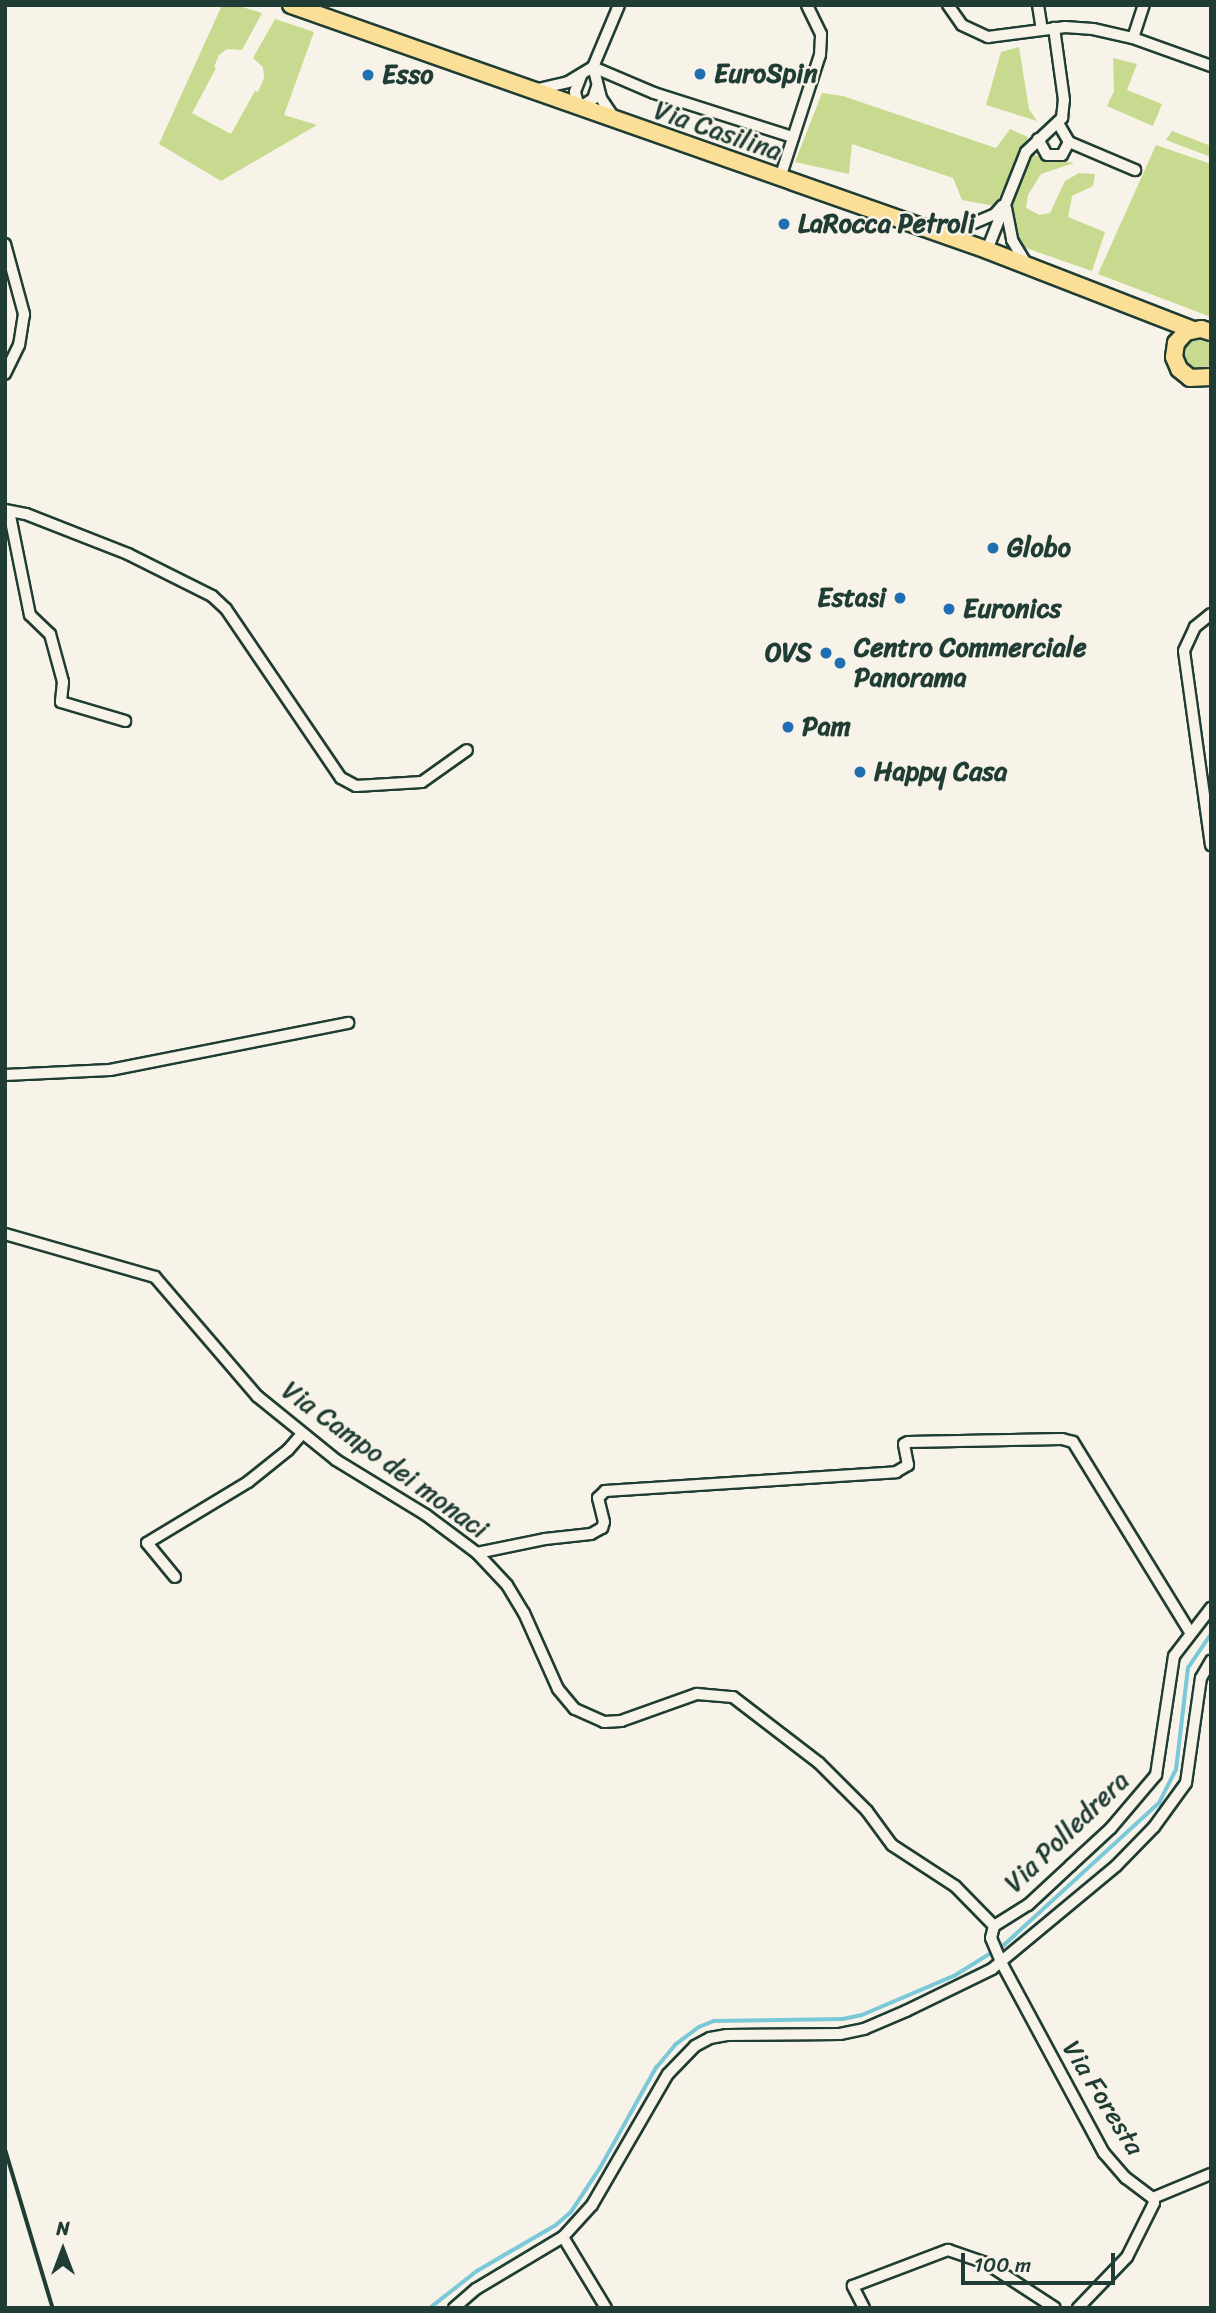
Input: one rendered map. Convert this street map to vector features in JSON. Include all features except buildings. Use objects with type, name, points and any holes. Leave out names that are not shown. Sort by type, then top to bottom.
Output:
[{"type":"main road","name":"Via Casilina","points":[[291,5],[987,250],[1129,303],[1169,323],[1211,332]]},
{"type":"main road","name":"Via Casilina","points":[[1129,303],[1165,331],[1174,350],[1175,363],[1184,374],[1197,380],[1211,377]]},
{"type":"main road","points":[[1174,350],[1180,337],[1193,330]]},
{"type":"street","points":[[529,90],[555,87],[593,68],[619,5]]},
{"type":"street","points":[[780,178],[822,43],[821,34],[807,5]]},
{"type":"street","points":[[948,5],[962,25],[988,37],[1054,29],[1093,29],[1133,38],[1211,66]]},
{"type":"street","points":[[1038,5],[1042,30]]},
{"type":"street","points":[[1133,38],[1143,5]]},
{"type":"street","points":[[987,250],[1026,152],[1058,123],[1064,106],[1054,29]]},
{"type":"street","points":[[593,68],[601,98],[617,121]]},
{"type":"street","points":[[593,68],[654,93],[793,137]]},
{"type":"street","points":[[581,76],[575,92],[579,108],[593,99],[597,87]]},
{"type":"street","points":[[1058,123],[1069,142],[1135,170]]},
{"type":"street","points":[[1038,139],[1042,149],[1054,157],[1062,155],[1069,142]]},
{"type":"street","points":[[933,232],[995,214],[1006,202]]},
{"type":"street","points":[[1006,202],[1008,228],[1027,265]]},
{"type":"street","points":[[5,244],[24,314],[19,345],[5,374]]},
{"type":"street","points":[[125,721],[61,702],[63,682],[50,634],[30,615],[7,510],[26,514],[128,554],[212,596],[226,608],[341,778],[356,786],[422,782],[467,750]]},
{"type":"street","points":[[1211,614],[1195,627],[1184,651],[1211,845]]},
{"type":"street","points":[[5,1075],[110,1070],[348,1023]]},
{"type":"street","name":"Via Campo dei monaci","points":[[5,1234],[155,1277],[257,1396],[336,1460],[426,1515],[477,1553],[507,1585],[524,1613],[558,1689],[575,1709],[604,1722],[621,1721],[697,1694],[733,1696],[819,1763],[867,1811],[892,1845],[955,1886],[994,1926]]},
{"type":"street","points":[[175,1577],[147,1543],[248,1482],[288,1450],[302,1433]]},
{"type":"street","points":[[477,1553],[545,1538],[591,1534],[603,1528],[598,1498],[606,1491],[896,1472],[908,1465],[904,1444],[908,1442],[1062,1439],[1073,1442],[1154,1578],[1190,1632]]},
{"type":"street","name":"Via Polledrera","points":[[994,1926],[1028,1905],[1111,1828],[1156,1775],[1174,1656],[1211,1608]]},
{"type":"street","points":[[454,2308],[476,2289],[563,2237],[592,2205],[668,2074],[695,2046],[710,2038],[727,2035],[806,2036],[864,2029],[939,1997],[1000,1960],[1116,1866],[1154,1827],[1186,1783],[1201,1678],[1211,1661]]},
{"type":"street","name":"Via Foresta","points":[[994,1926],[991,1938],[1000,1960],[1104,2153],[1126,2178],[1153,2198]]},
{"type":"street","points":[[1078,2308],[1127,2257],[1154,2203],[1153,2198],[1211,2174]]},
{"type":"street","points":[[563,2237],[606,2308]]},
{"type":"street","points":[[864,2308],[853,2286],[948,2250],[986,2263],[1055,2308]]},
{"type":"green space","points":[[222,5],[236,5],[262,13],[242,50],[227,49],[219,55],[214,67],[216,68],[192,113],[231,134],[264,78],[263,67],[253,58],[275,19],[314,32],[284,115],[317,125],[221,181],[159,144]]},
{"type":"green space","points":[[1019,47],[1029,109],[1037,121],[986,105],[1001,52]]},
{"type":"green space","points":[[1113,58],[1137,64],[1127,90],[1162,104],[1153,126],[1107,106],[1114,91]]},
{"type":"green space","points":[[822,93],[843,96],[996,148],[1010,129],[1028,137],[995,206],[962,200],[953,178],[852,144],[849,174],[795,162]]},
{"type":"green space","points":[[1172,131],[1211,146],[1211,157],[1166,140]]},
{"type":"green space","points":[[1156,145],[1211,164],[1211,317],[1098,274]]},
{"type":"green space","points":[[1028,154],[1074,163],[1041,174],[1028,195],[1026,208],[1040,215],[1050,213],[1065,181],[1079,173],[1095,174],[1093,186],[1072,196],[1068,217],[1105,232],[1092,271],[1023,247],[1015,234],[1012,192]]},
{"type":"green space","points":[[1198,338],[1209,343],[1214,354],[1209,365],[1198,370],[1187,365],[1182,354],[1187,343]]},
{"type":"waterway","points":[[430,2308],[477,2271],[556,2225],[571,2212],[600,2168],[656,2068],[675,2045],[699,2027],[714,2021],[843,2019],[862,2015],[954,1976],[1004,1945],[1159,1803],[1176,1770],[1188,1668],[1211,1634]]},
{"type":"railway","points":[[5,2148],[53,2308]]},
{"type":"place","name":"EuroSpin","points":[[700,74]]},
{"type":"place","name":"Esso","points":[[368,75]]},
{"type":"place","name":"LaRocca Petroli","points":[[784,224]]},
{"type":"place","name":"Globo","points":[[993,548]]},
{"type":"place","name":"Estasi","points":[[900,598]]},
{"type":"place","name":"Euronics","points":[[949,609]]},
{"type":"place","name":"OVS","points":[[826,653]]},
{"type":"place","name":"Centro Commerciale Panorama","points":[[840,663]]},
{"type":"place","name":"Pam","points":[[788,727]]},
{"type":"place","name":"Happy Casa","points":[[860,772]]}]
